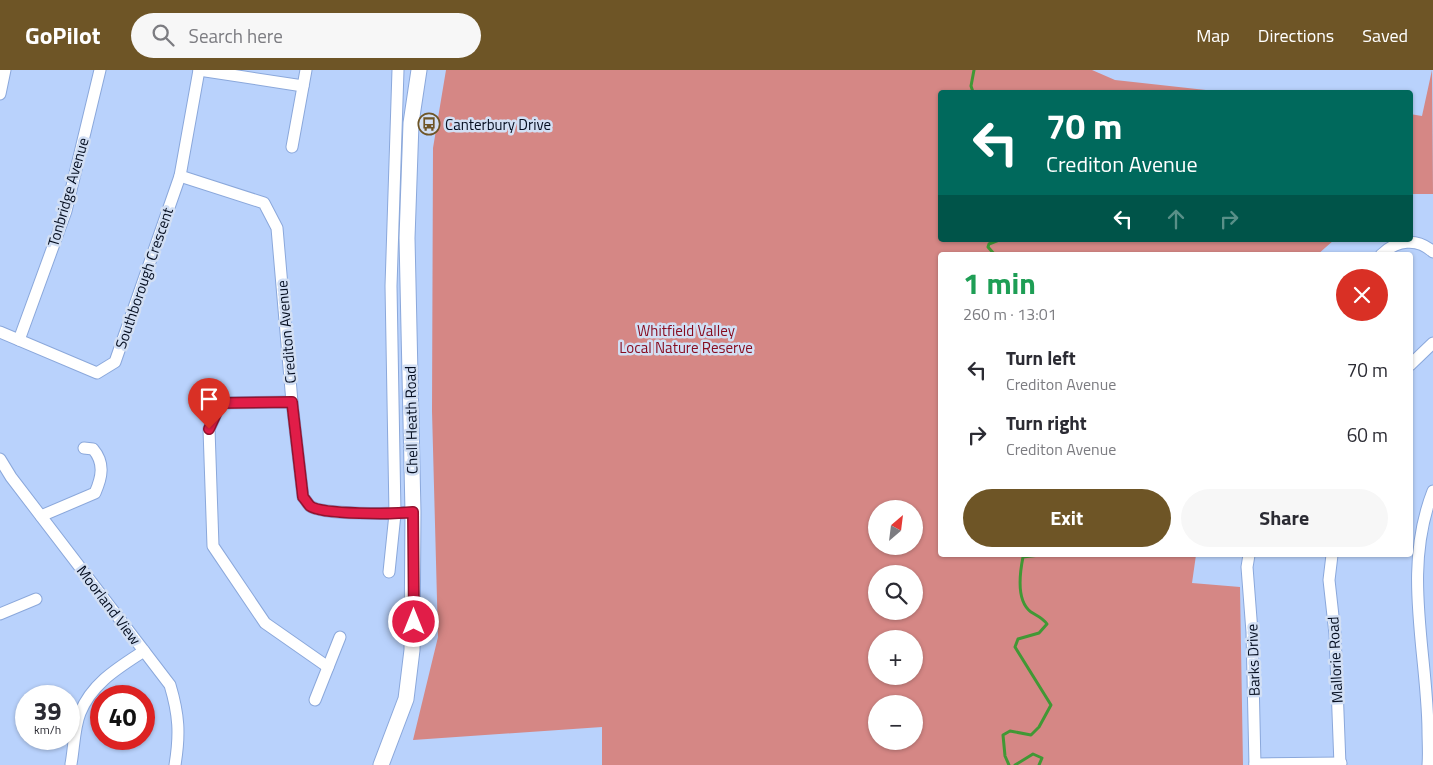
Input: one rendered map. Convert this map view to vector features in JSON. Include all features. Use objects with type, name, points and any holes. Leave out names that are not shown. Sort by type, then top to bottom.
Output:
[{"type":"street","points":[[0,94],[6,70]]},
{"type":"street","name":"Tonbridge Avenue","points":[[19,340],[66,211],[100,70]]},
{"type":"street","points":[[199,70],[303,86]]},
{"type":"street","name":"Southborough Crescent","points":[[0,332],[97,373],[115,362],[180,176],[199,70]]},
{"type":"street","points":[[292,147],[306,70]]},
{"type":"street","name":"Chell Heath Road","points":[[389,572],[396,514],[391,286],[398,70]]},
{"type":"street","name":"Chell Heath Road","points":[[381,765],[406,699],[412,650],[413,512],[406,238],[411,123],[419,70]]},
{"type":"street","name":"Crediton Avenue","points":[[180,176],[264,203],[277,228],[292,402],[303,497],[311,506],[322,510],[396,514],[413,512]]},
{"type":"street","points":[[1385,252],[1389,248],[1403,242]]},
{"type":"street","points":[[1413,242],[1418,242],[1433,252]]},
{"type":"street","points":[[1413,362],[1433,343]]},
{"type":"street","points":[[292,402],[221,403],[209,429],[213,546],[265,623],[328,667]]},
{"type":"street","points":[[41,516],[95,493],[102,477],[100,457],[93,449],[84,448]]},
{"type":"street","name":"Moorland View","points":[[0,459],[170,685],[177,709],[179,739],[175,765]]},
{"type":"street","points":[[1430,762],[1428,710],[1416,579],[1425,512],[1433,491]]},
{"type":"street","name":"Barks Drive","points":[[1249,557],[1255,764]]},
{"type":"street","name":"Mallorie Road","points":[[1332,557],[1329,580],[1335,634],[1340,764]]},
{"type":"street","points":[[0,614],[36,599]]},
{"type":"street","points":[[315,700],[340,637]]},
{"type":"street","points":[[71,764],[80,714],[91,692],[111,672],[144,651]]},
{"type":"street","points":[[1255,764],[1340,764]]},
{"type":"green space","name":"Whitfield Valley Local Nature Reserve","points":[[446,70],[1092,70],[1115,80],[1206,90],[938,90],[938,242],[1332,242],[1320,252],[938,252],[938,557],[1196,557],[1192,583],[1240,587],[1243,765],[602,765],[602,727],[413,740],[438,637],[432,411],[433,148]]},
{"type":"green space","points":[[1432,70],[1433,194],[1413,194],[1413,114],[1422,116]]},
{"type":"waterway","points":[[972,90],[971,86],[974,70]]},
{"type":"waterway","points":[[992,252],[988,247],[989,244],[994,242]]},
{"type":"waterway","points":[[1009,765],[1005,756],[1003,735],[1010,731],[1031,735],[1039,727],[1051,705],[1015,647],[1018,639],[1039,633],[1047,624],[1031,612],[1023,601],[1020,586],[1023,557]]},
{"type":"waterway","points":[[1015,765],[1033,754],[1042,758],[1039,765]]},
{"type":"place","name":"Canterbury Drive","points":[[429,124]]},
{"type":"route","points":[[209,429],[221,403],[292,402],[303,497],[311,506],[322,510],[396,514],[413,512],[414,622]]}]
